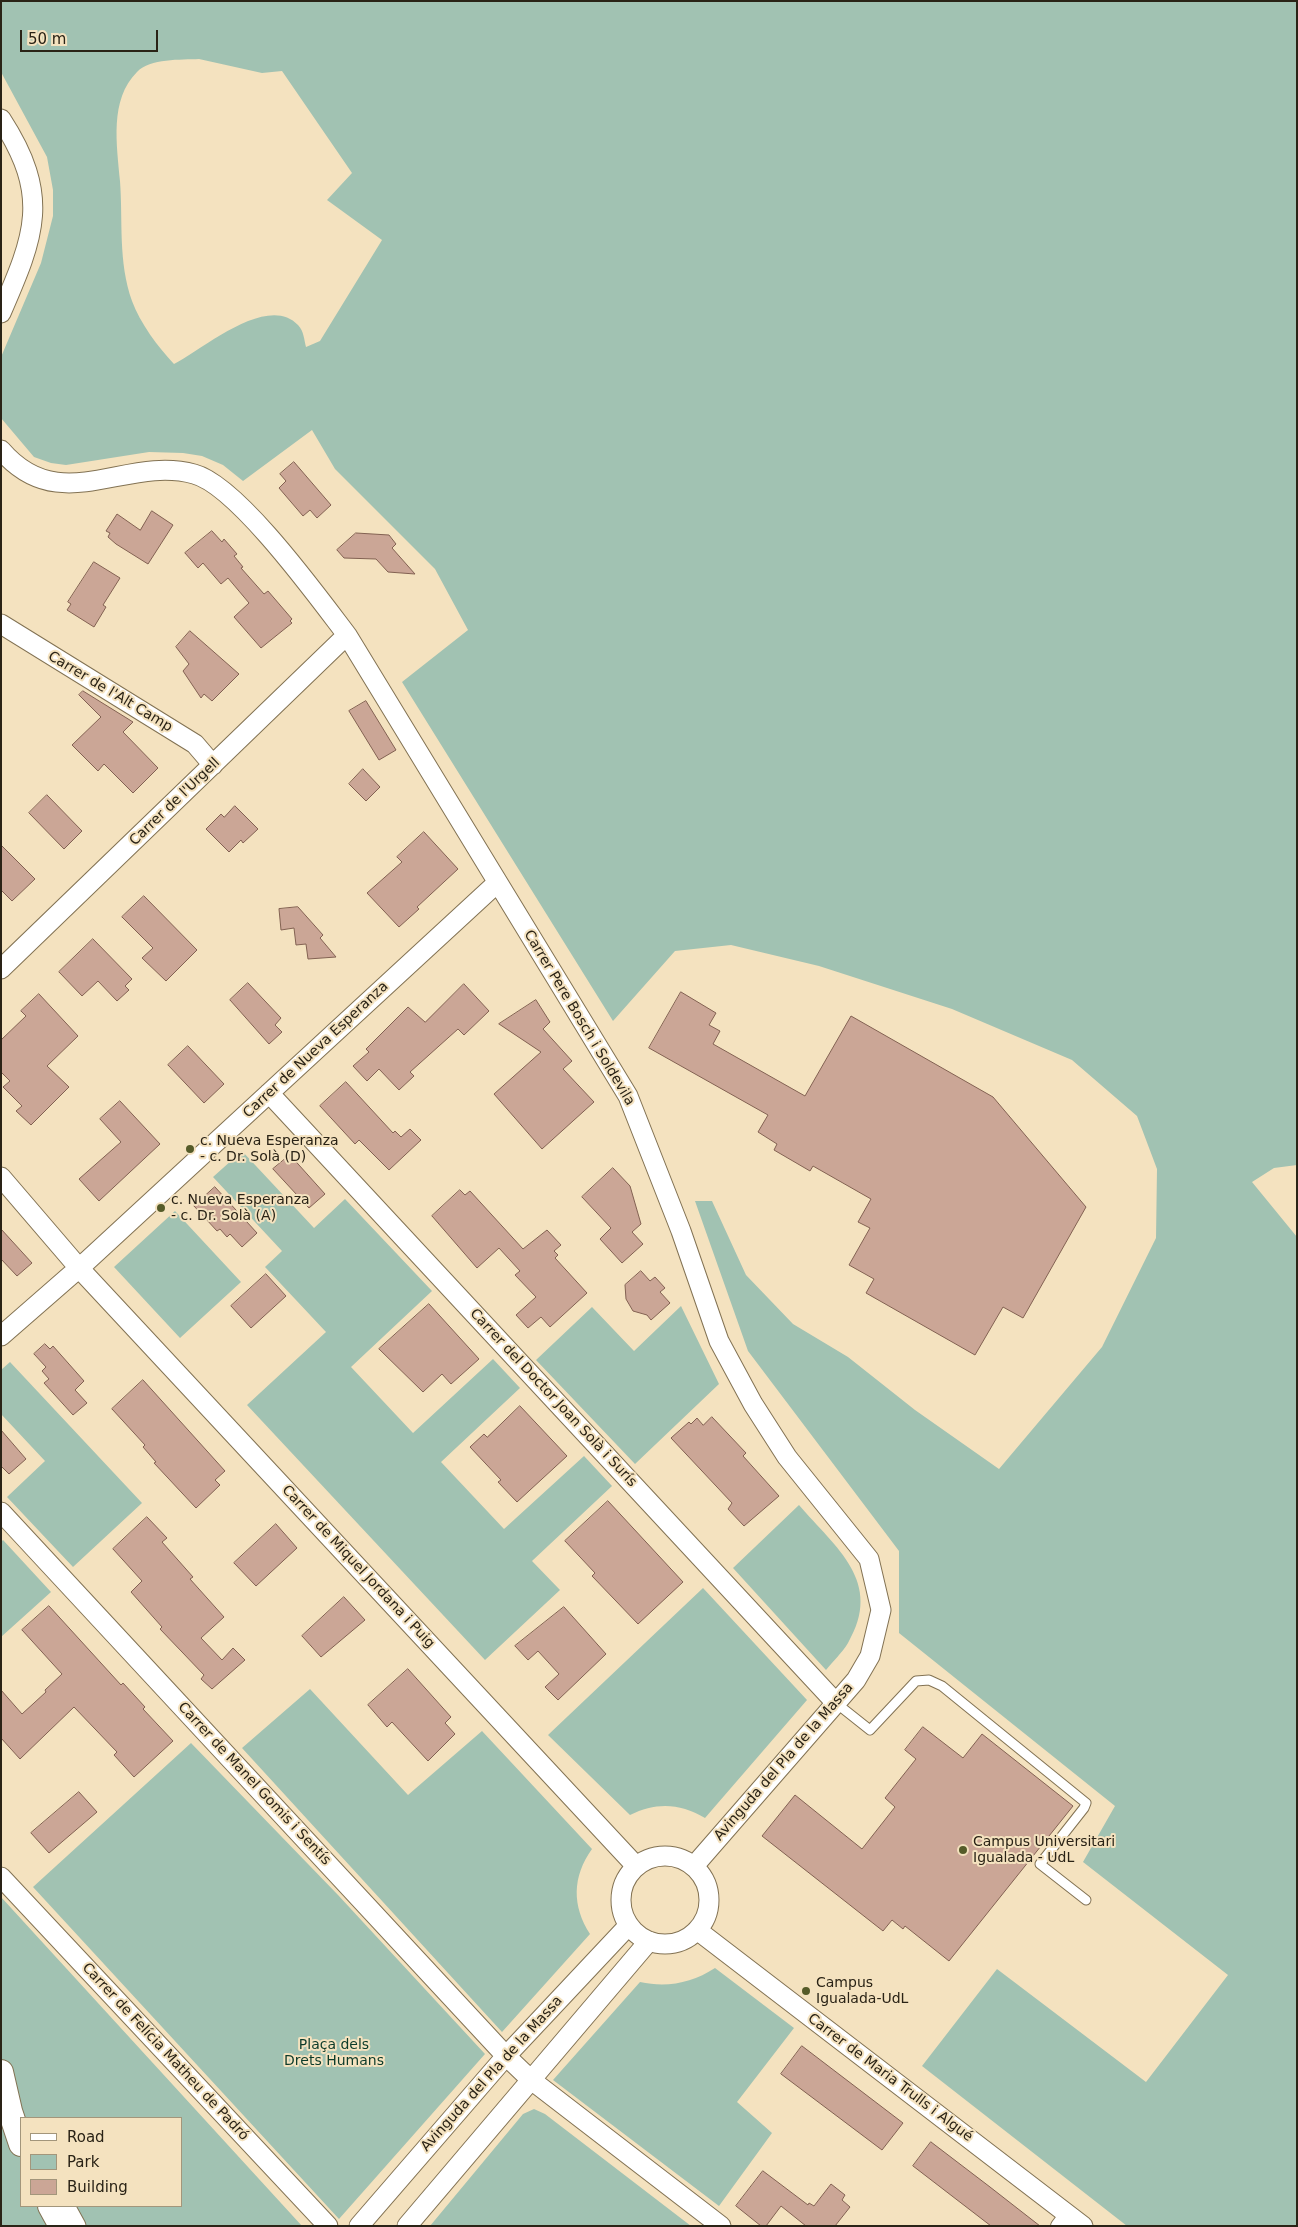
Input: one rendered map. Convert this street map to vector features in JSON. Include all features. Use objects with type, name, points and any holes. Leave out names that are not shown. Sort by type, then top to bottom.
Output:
[{"type":"street","points":[[1,119],[23,159],[31,181],[33,214],[26,252],[1,313]]},
{"type":"street","name":"Carrer Pere Bosch i Soldevila","points":[[1,450],[20,470],[31,476],[54,482],[80,483],[146,472],[174,471],[195,474],[230,495],[304,578],[347,635],[628,1096],[659,1174],[719,1341],[753,1404],[787,1457],[869,1559],[881,1610],[870,1656]]},
{"type":"street","name":"Carrer de l'Alt Camp","points":[[2,626],[195,744],[213,765]]},
{"type":"street","name":"Carrer de l'Urgell","points":[[1,969],[347,635]]},
{"type":"street","name":"Carrer de Nueva Esperanza","points":[[1,1336],[79,1268],[497,883]]},
{"type":"street","name":"Carrer del Doctor Joan Solà i Surís","points":[[269,1092],[836,1703]]},
{"type":"street","name":"Carrer de Miquel Jordana i Puig","points":[[1,1178],[79,1268],[636,1866]]},
{"type":"street","name":"Carrer de Manel Gomis i Sentís","points":[[1,1512],[506,2056],[530,2079],[721,2226]]},
{"type":"street","name":"Avinguda del Pla de la Massa","points":[[694,1866],[856,1680],[870,1656]]},
{"type":"street","points":[[665,1855],[680,1858],[694,1866],[705,1881],[709,1898],[706,1915],[697,1930],[686,1938],[674,1943],[662,1944],[649,1941],[628,1925],[621,1907],[621,1894],[627,1876],[636,1866],[649,1858],[665,1855]]},
{"type":"street","name":"Carrer de Felícia Matheu de Padró","points":[[1,1878],[328,2226]]},
{"type":"street","name":"Avinguda del Pla de la Massa","points":[[359,2226],[506,2056],[628,1925]]},
{"type":"street","name":"Carrer de Maria Trulls i Algué","points":[[697,1930],[1062,2220],[1083,2226]]},
{"type":"street","points":[[407,2226],[649,1941]]},
{"type":"street","points":[[1,2072],[10,2111],[20,2141]]},
{"type":"street","points":[[51,2207],[61,2226]]},
{"type":"street","points":[[66,2207],[76,2226]]},
{"type":"lane","points":[[836,1703],[870,1730],[916,1681],[929,1680],[950,1692],[1086,1803],[1040,1864],[1086,1900]]},
{"type":"green space","points":[[1,1],[1297,1],[1297,1165],[1274,1168],[1252,1182],[1297,1237],[1297,2226],[1127,2226],[922,2066],[997,1969],[1146,2082],[1228,1975],[1083,1862],[1115,1806],[899,1633],[899,1551],[748,1351],[695,1201],[712,1201],[746,1275],[793,1324],[848,1357],[915,1410],[999,1469],[1102,1347],[1156,1238],[1157,1169],[1137,1116],[1072,1060],[952,1009],[819,966],[731,945],[675,951],[613,1021],[402,682],[468,630],[435,569],[335,469],[312,430],[243,481],[223,465],[202,456],[183,453],[149,452],[66,465],[51,463],[34,457],[1,418],[1,357],[41,263],[53,216],[53,190],[47,157],[1,72]],"holes":[[[199,59],[262,73],[282,71],[352,173],[327,200],[382,240],[320,341],[306,347],[303,333],[298,325],[285,317],[270,315],[236,326],[174,364],[140,318],[132,301],[125,271],[117,138],[117,124],[122,96],[128,83],[137,72],[143,67],[158,62]]]},
{"type":"green space","points":[[242,1151],[314,1228],[345,1199],[432,1291],[351,1367],[413,1433],[493,1359],[520,1388],[441,1462],[504,1529],[584,1456],[612,1486],[532,1561],[560,1590],[485,1660],[247,1405],[326,1332],[265,1267],[282,1251],[213,1177]]},
{"type":"green space","points":[[175,1211],[241,1282],[180,1338],[114,1267]]},
{"type":"green space","points":[[681,1306],[719,1384],[635,1464],[536,1360],[592,1307],[634,1351]]},
{"type":"green space","points":[[10,1362],[142,1503],[73,1567],[7,1497],[45,1461],[1,1414],[1,1370]]},
{"type":"green space","points":[[799,1505],[840,1551],[851,1567],[858,1584],[861,1602],[858,1621],[846,1647],[826,1670],[733,1568]]},
{"type":"green space","points":[[3,1540],[51,1592],[1,1637],[1,1542]]},
{"type":"green space","points":[[703,1588],[807,1700],[705,1818],[686,1809],[668,1806],[649,1808],[630,1815],[548,1735]]},
{"type":"green space","points":[[310,1689],[408,1795],[482,1731],[592,1849],[581,1870],[577,1891],[580,1913],[590,1934],[502,2032],[242,1748]]},
{"type":"green space","name":"Plaça dels Drets Humans","points":[[191,1743],[338,1895],[485,2054],[339,2219],[33,1887]]},
{"type":"green space","points":[[1,1897],[302,2226],[1,2226]]},
{"type":"green space","points":[[715,1968],[794,2028],[737,2102],[772,2133],[719,2206],[553,2080],[640,1982],[650,1984],[679,1983],[688,1981]]},
{"type":"green space","points":[[534,2109],[545,2114],[691,2226],[430,2226],[523,2114]]},
{"type":"building","points":[[294,462],[331,505],[317,518],[310,510],[303,516],[279,488],[286,481],[280,474]]},
{"type":"building","points":[[152,511],[173,525],[148,564],[116,544],[108,537],[110,533],[106,531],[117,514],[140,530]]},
{"type":"building","points":[[212,531],[222,542],[224,539],[237,554],[234,556],[243,567],[241,568],[264,594],[268,591],[292,619],[290,621],[292,623],[261,648],[234,617],[249,603],[228,578],[221,584],[203,563],[198,568],[185,553]]},
{"type":"building","points":[[356,533],[389,535],[396,544],[392,548],[415,574],[388,572],[376,559],[344,558],[337,550]]},
{"type":"building","points":[[94,562],[120,578],[103,605],[106,607],[94,627],[67,610],[71,604],[68,602]]},
{"type":"building","points":[[190,631],[239,674],[212,701],[204,694],[201,698],[183,671],[189,664],[176,647]]},
{"type":"building","points":[[83,691],[133,722],[123,732],[158,768],[133,793],[104,764],[98,771],[72,745],[101,717],[79,695]]},
{"type":"building","points":[[366,701],[396,750],[379,760],[349,711]]},
{"type":"building","points":[[363,769],[380,787],[366,801],[349,784]]},
{"type":"building","points":[[47,795],[82,831],[64,849],[29,813]]},
{"type":"building","points":[[235,806],[258,829],[243,843],[241,840],[229,852],[206,829],[221,814],[224,817]]},
{"type":"building","points":[[424,832],[458,869],[417,907],[419,909],[399,927],[367,893],[402,862],[397,857]]},
{"type":"building","points":[[1,845],[35,879],[12,901],[1,890]]},
{"type":"building","points":[[144,896],[197,950],[166,981],[142,958],[153,948],[122,917]]},
{"type":"building","points":[[298,907],[323,935],[320,938],[336,957],[308,959],[306,944],[296,945],[294,928],[281,930],[279,909]]},
{"type":"building","points":[[93,939],[132,979],[125,986],[129,990],[117,1001],[98,981],[82,996],[59,972]]},
{"type":"building","points":[[248,983],[281,1018],[275,1025],[282,1032],[269,1044],[230,1000]]},
{"type":"building","points":[[464,984],[489,1011],[464,1035],[458,1029],[410,1072],[414,1076],[399,1090],[379,1069],[367,1081],[353,1066],[369,1052],[366,1049],[408,1007],[425,1022]]},
{"type":"building","points":[[681,992],[716,1013],[709,1025],[720,1031],[713,1044],[805,1096],[851,1016],[993,1097],[1086,1207],[1023,1318],[1003,1307],[975,1355],[866,1293],[874,1279],[849,1265],[870,1228],[858,1222],[871,1199],[813,1166],[810,1171],[774,1150],[777,1144],[758,1132],[768,1115],[649,1048]]},
{"type":"building","points":[[39,994],[78,1036],[47,1066],[69,1087],[31,1125],[16,1111],[22,1106],[3,1087],[10,1081],[1,1072],[1,1040],[26,1016],[21,1011]]},
{"type":"building","points":[[536,1000],[550,1022],[543,1029],[572,1061],[563,1069],[594,1102],[542,1149],[494,1094],[541,1052],[499,1024]]},
{"type":"building","points":[[188,1046],[224,1084],[204,1103],[168,1065]]},
{"type":"building","points":[[346,1082],[393,1133],[395,1131],[401,1137],[410,1129],[421,1140],[389,1170],[359,1140],[355,1144],[320,1106]]},
{"type":"building","points":[[120,1101],[160,1144],[99,1201],[79,1179],[121,1142],[100,1119]]},
{"type":"building","points":[[290,1155],[325,1194],[309,1208],[273,1169]]},
{"type":"building","points":[[613,1168],[630,1186],[641,1224],[632,1232],[643,1244],[622,1263],[600,1239],[611,1228],[582,1197]]},
{"type":"building","points":[[215,1187],[257,1233],[242,1247],[230,1234],[227,1237],[220,1229],[217,1231],[194,1206]]},
{"type":"building","points":[[460,1190],[465,1195],[470,1191],[523,1249],[547,1230],[561,1245],[554,1251],[558,1255],[555,1258],[587,1293],[550,1327],[541,1317],[528,1328],[516,1315],[536,1297],[515,1275],[520,1271],[499,1248],[477,1268],[432,1216]]},
{"type":"building","points":[[1,1229],[32,1263],[17,1276],[1,1259]]},
{"type":"building","points":[[641,1271],[650,1281],[655,1277],[665,1288],[660,1292],[670,1303],[651,1320],[647,1315],[633,1311],[626,1299],[625,1285]]},
{"type":"building","points":[[266,1274],[286,1296],[251,1328],[231,1306]]},
{"type":"building","points":[[429,1304],[479,1359],[451,1384],[442,1374],[423,1392],[379,1349]]},
{"type":"building","points":[[45,1344],[50,1349],[53,1346],[84,1381],[75,1390],[87,1403],[73,1415],[44,1383],[49,1379],[42,1371],[46,1367],[34,1354]]},
{"type":"building","points":[[143,1380],[225,1471],[215,1480],[220,1485],[196,1508],[154,1463],[156,1462],[143,1447],[145,1445],[112,1409]]},
{"type":"building","points":[[520,1406],[567,1456],[517,1502],[498,1482],[501,1480],[470,1447],[484,1434],[487,1437]]},
{"type":"building","points":[[712,1417],[746,1453],[743,1456],[779,1496],[744,1526],[728,1509],[732,1503],[671,1438],[689,1422],[691,1424],[697,1418],[703,1425]]},
{"type":"building","points":[[1,1430],[26,1459],[9,1474],[1,1466]]},
{"type":"building","points":[[608,1501],[683,1582],[638,1624],[592,1576],[595,1573],[565,1541]]},
{"type":"building","points":[[147,1517],[167,1538],[162,1542],[193,1577],[190,1579],[224,1617],[201,1638],[222,1660],[233,1648],[245,1660],[212,1689],[201,1679],[204,1675],[160,1629],[162,1627],[131,1592],[142,1581],[113,1549]]},
{"type":"building","points":[[276,1524],[297,1548],[256,1586],[234,1563]]},
{"type":"building","points":[[344,1597],[365,1620],[321,1657],[302,1636]]},
{"type":"building","points":[[49,1606],[121,1685],[123,1683],[145,1707],[143,1709],[173,1741],[134,1777],[114,1755],[117,1752],[74,1707],[20,1759],[1,1738],[1,1690],[22,1714],[62,1674],[22,1630]]},
{"type":"building","points":[[564,1607],[606,1654],[558,1700],[545,1687],[559,1674],[538,1651],[528,1660],[515,1646]]},
{"type":"building","points":[[408,1669],[451,1717],[445,1723],[455,1734],[428,1761],[392,1722],[387,1727],[368,1705]]},
{"type":"building","name":"Campus Universitari Igualada - UdL","points":[[923,1727],[963,1758],[982,1734],[1073,1806],[949,1961],[905,1926],[903,1929],[892,1920],[883,1931],[762,1836],[795,1795],[862,1849],[895,1807],[885,1798],[916,1759],[905,1750]]},
{"type":"building","points":[[79,1792],[97,1812],[49,1853],[31,1833]]},
{"type":"building","points":[[802,2046],[903,2123],[882,2150],[781,2074]]},
{"type":"building","points":[[931,2142],[1040,2226],[991,2226],[913,2166]]},
{"type":"building","points":[[763,2171],[808,2205],[809,2203],[814,2206],[831,2184],[845,2195],[842,2200],[850,2207],[835,2226],[806,2226],[781,2206],[766,2226],[761,2226],[736,2206]]},
{"type":"place","name":"c. Nueva Esperanza - c. Dr. Solà (D)","points":[[190,1149]]},
{"type":"place","name":"c. Nueva Esperanza - c. Dr. Solà (A)","points":[[161,1208]]},
{"type":"place","name":"Campus Universitari Igualada - UdL","points":[[963,1850]]},
{"type":"place","name":"Campus Igualada-UdL","points":[[806,1991]]}]
